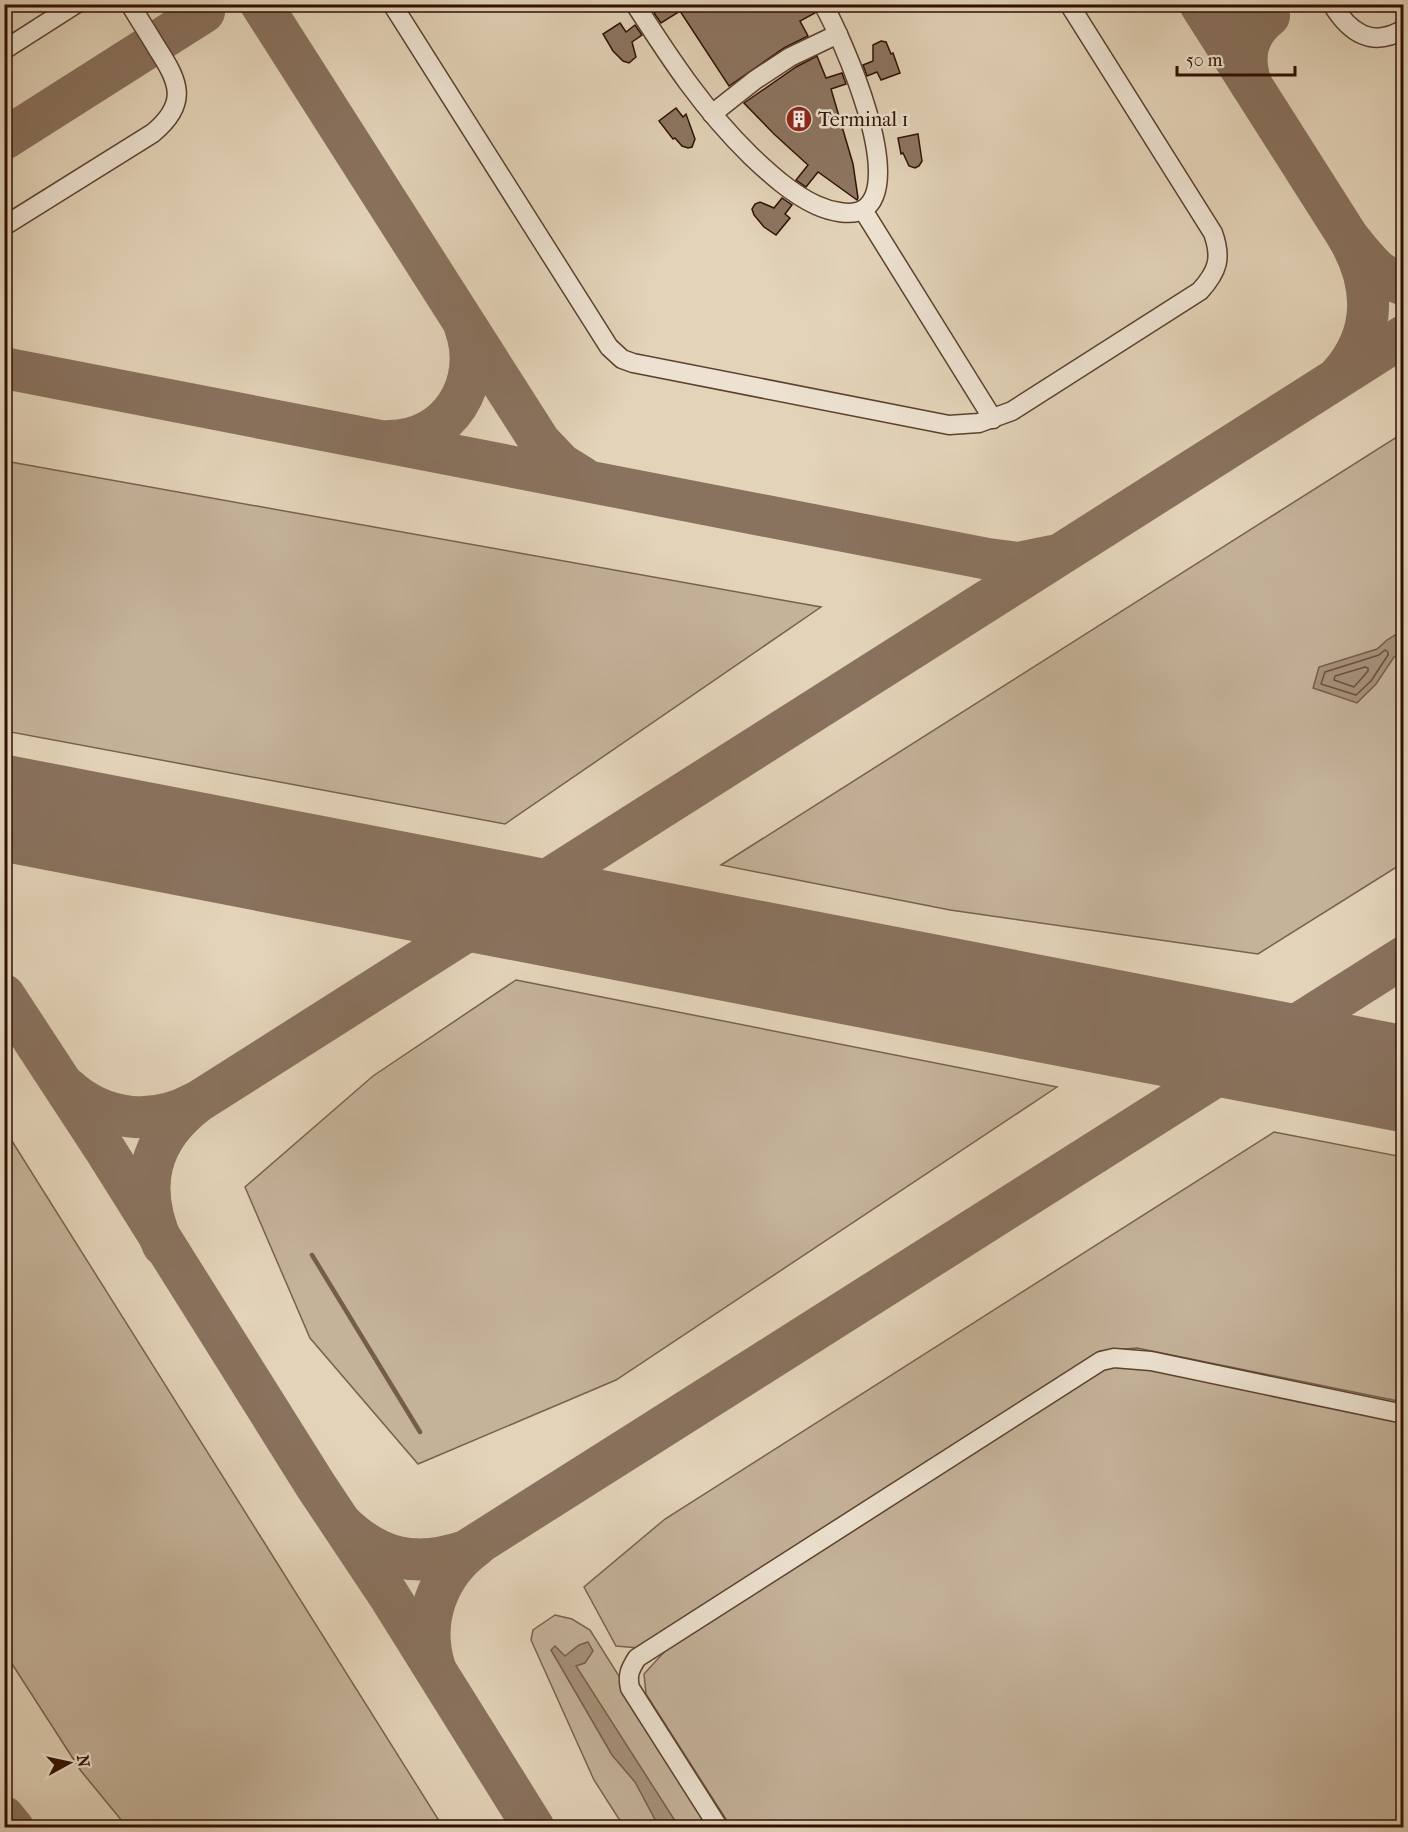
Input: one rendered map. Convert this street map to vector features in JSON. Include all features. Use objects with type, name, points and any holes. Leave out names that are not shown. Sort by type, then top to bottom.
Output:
[{"type":"lane","points":[[4,50],[76,4]]},
{"type":"lane","points":[[4,226],[153,133],[168,119],[173,110],[177,90],[172,71],[130,4]]},
{"type":"lane","points":[[392,4],[609,347],[622,359],[935,424],[968,425],[993,419],[1029,400],[1200,291],[1214,274],[1218,258],[1218,247],[1213,232],[1068,4]]},
{"type":"lane","points":[[635,4],[675,66],[712,114],[760,165],[816,205],[836,212],[855,213],[869,205],[875,194],[879,167],[864,103],[838,34],[823,4]]},
{"type":"lane","points":[[1332,4],[1342,20],[1352,30],[1364,36],[1386,37],[1404,29]]},
{"type":"lane","points":[[712,114],[755,80],[790,57],[838,34]]},
{"type":"lane","points":[[863,210],[993,419]]},
{"type":"lane","points":[[720,1827],[630,1688],[627,1677],[638,1658],[1101,1361],[1121,1358],[1151,1361],[1404,1414]]},
{"type":"shaded area","points":[[1403,433],[1403,863],[1258,954],[950,910],[721,865]]},
{"type":"shaded area","points":[[4,461],[821,607],[505,824],[5,731]]},
{"type":"shaded area","points":[[516,980],[1057,1087],[616,1380],[418,1464],[310,1338],[245,1187],[373,1076]]},
{"type":"shaded area","points":[[5,1130],[443,1827],[127,1827],[81,1771],[5,1653]]},
{"type":"shaded area","points":[[1274,1132],[1403,1157],[1403,1402],[1137,1348],[1100,1351],[639,1648],[616,1646],[584,1587],[665,1519]]},
{"type":"shaded area","points":[[1121,1363],[1403,1419],[1403,1827],[731,1827],[646,1694],[644,1674],[666,1650],[1093,1373]]},
{"type":"shaded area","points":[[555,1615],[572,1619],[590,1630],[714,1827],[624,1827],[594,1780],[531,1640],[533,1630]]},
{"type":"water","points":[[1403,630],[1403,651],[1394,657],[1376,684],[1357,703],[1313,688],[1319,667],[1377,649]]},
{"type":"water","points":[[588,1642],[593,1651],[585,1663],[576,1666],[679,1827],[659,1827],[635,1782],[612,1755],[551,1650],[555,1646],[565,1656],[579,1645]]},
{"type":"building","points":[[668,4],[790,4],[794,11],[805,4],[812,4],[815,13],[800,21],[808,36],[784,48],[729,86],[680,11],[661,23],[654,13]]},
{"type":"building","points":[[620,23],[626,32],[635,25],[642,35],[632,42],[636,57],[629,63],[623,61],[613,51],[603,34]]},
{"type":"building","points":[[881,41],[886,42],[891,54],[893,53],[900,73],[881,80],[877,72],[867,76],[863,65],[873,61],[873,45]]},
{"type":"building","points":[[817,56],[826,78],[842,73],[846,84],[831,89],[853,164],[857,200],[818,172],[806,187],[796,180],[808,165],[744,103],[796,67]]},
{"type":"building","points":[[676,108],[683,117],[686,114],[695,139],[692,147],[682,146],[675,138],[673,139],[659,121]]},
{"type":"building","points":[[918,134],[922,161],[915,168],[909,166],[903,153],[901,154],[898,138]]},
{"type":"building","points":[[782,198],[792,205],[785,214],[790,218],[776,235],[764,227],[752,209],[760,202],[774,208]]},
{"type":"waterway","points":[[312,1255],[420,1432]]},
{"type":"taxiway","points":[[261,4],[540,442],[561,464],[582,477]]},
{"type":"taxiway","points":[[1200,4],[1348,237]]},
{"type":"taxiway","points":[[1202,4],[1216,17],[1233,23],[1251,23],[1269,16],[1255,30],[1248,47],[1247,65],[1251,84]]},
{"type":"taxiway","points":[[4,139],[204,12]]},
{"type":"taxiway","points":[[1340,375],[1361,342],[1368,308],[1363,272],[1348,237],[1379,272],[1404,285]]},
{"type":"taxiway","points":[[389,441],[411,438],[429,431],[445,419],[457,405],[466,387],[470,368],[470,348],[465,327]]},
{"type":"taxiway","points":[[163,1245],[150,1203],[152,1166],[158,1148],[168,1131],[199,1101],[1404,336]]},
{"type":"taxiway","points":[[4,368],[988,559],[1018,563],[1052,556]]},
{"type":"taxiway","points":[[341,1523],[369,1545],[384,1553],[399,1557],[431,1559],[466,1551],[1404,957]]},
{"type":"taxiway","points":[[4,995],[106,1151],[316,1486],[388,1594],[534,1828]]},
{"type":"taxiway","points":[[67,1088],[96,1108],[129,1116],[162,1115],[195,1103]]},
{"type":"taxiway","points":[[435,1668],[430,1633],[435,1600],[451,1570],[476,1546]]},
{"type":"taxiway","points":[[4,1817],[13,1828]]},
{"type":"runway","points":[[4,808],[1404,1079]]},
{"type":"place","name":"Terminal 1","points":[[799,119]]}]
